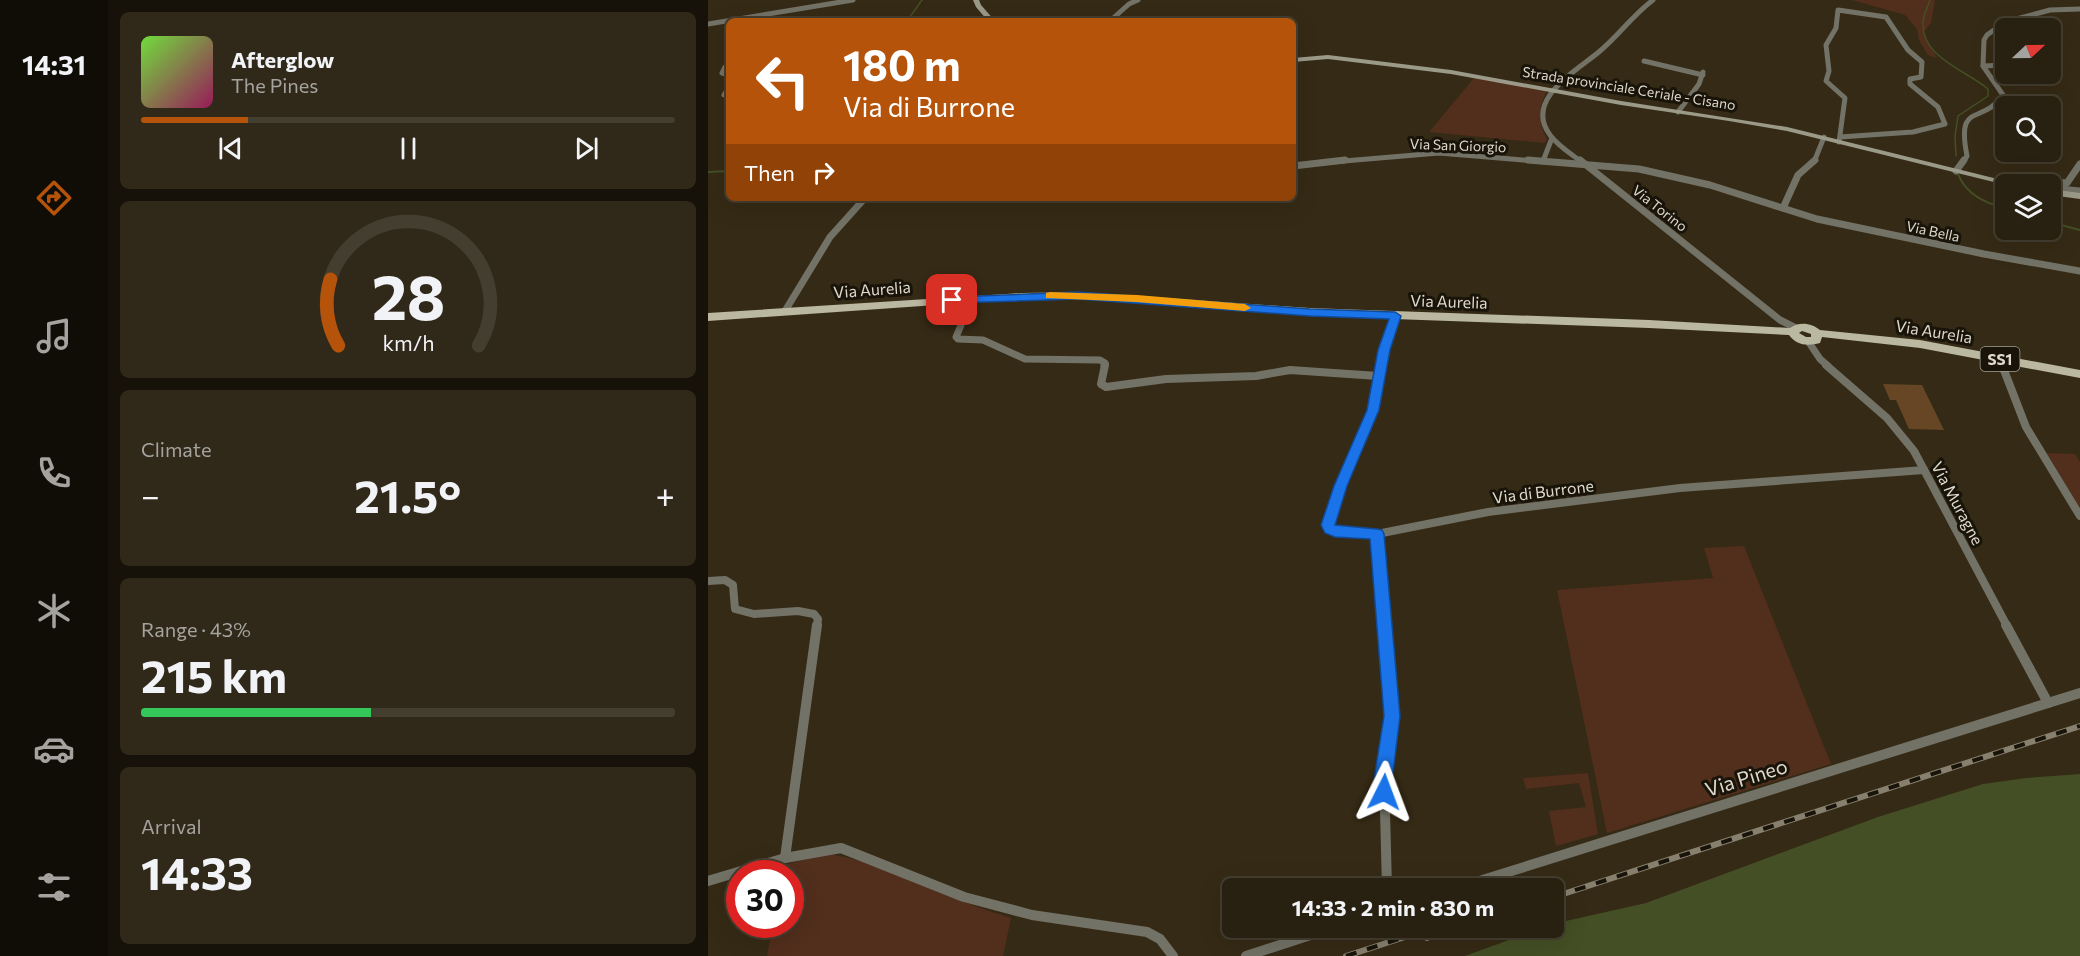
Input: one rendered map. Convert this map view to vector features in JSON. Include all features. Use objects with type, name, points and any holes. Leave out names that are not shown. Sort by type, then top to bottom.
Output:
[{"type":"main road","points":[[976,0],[978,6],[989,18]]},
{"type":"main road","name":"Strada provinciale Ceriale - Cisano","points":[[1296,60],[1348,58],[1462,74],[1741,121],[1839,139],[1995,180]]},
{"type":"main road","points":[[2061,192],[2080,196]]},
{"type":"main road","name":"Via Aurelia","points":[[708,317],[972,299],[1078,295],[1310,312],[1795,330],[1797,337],[1920,344],[2080,374]]},
{"type":"street","points":[[744,18],[853,0]]},
{"type":"street","points":[[1113,18],[1129,4],[1138,0]]},
{"type":"street","points":[[1544,161],[1552,138],[1542,122],[1552,90],[1605,47],[1634,16],[1653,0]]},
{"type":"street","points":[[1956,171],[1966,156],[1962,140],[1965,124],[1970,116],[1998,103],[2003,95],[1983,66],[1984,40],[2002,23],[2050,10],[2080,9]]},
{"type":"street","points":[[1838,10],[1883,16],[1890,21],[1908,50],[1922,62],[1921,77],[1910,79],[1910,84],[1938,107],[1945,124],[1913,132],[1839,139],[1845,98],[1826,81],[1829,71],[1826,45],[1836,28],[1838,10]]},
{"type":"street","points":[[708,24],[726,21]]},
{"type":"street","points":[[1644,61],[1703,73],[1702,83],[1698,89],[1688,95],[1678,112]]},
{"type":"street","points":[[1983,66],[1995,65]]},
{"type":"street","points":[[725,67],[722,74],[726,75]]},
{"type":"street","points":[[1783,208],[1798,175],[1818,156],[1824,137]]},
{"type":"street","name":"Via Torino","points":[[1552,138],[1795,330]]},
{"type":"street","name":"Via San Giorgio","points":[[1296,166],[1382,156],[1439,153],[1587,166]]},
{"type":"street","points":[[2061,183],[2067,183],[2080,164]]},
{"type":"street","name":"Via Bella","points":[[1587,166],[1618,167],[1663,173],[1710,184],[1817,219],[2080,271]]},
{"type":"street","points":[[2061,190],[2080,191]]},
{"type":"street","points":[[785,311],[822,247],[836,228],[863,201]]},
{"type":"street","points":[[972,299],[956,337],[958,339],[983,340],[1025,359],[1100,360],[1105,363],[1102,386],[1166,379],[1256,376],[1290,370],[1378,376]]},
{"type":"street","name":"Via di Burrone","points":[[1395,316],[1384,350],[1373,410],[1341,486],[1328,525],[1335,532],[1377,534],[1488,512],[1680,488],[1924,470]]},
{"type":"street","name":"Via Muragne","points":[[1813,337],[1820,359],[1899,431],[1924,470],[2048,704]]},
{"type":"street","points":[[2000,359],[2025,427],[2080,516]]},
{"type":"street","points":[[1377,534],[1392,716],[1384,773],[1387,878]]},
{"type":"street","points":[[708,581],[725,580],[733,585],[735,609],[750,614],[808,611],[816,615],[818,619],[785,858]]},
{"type":"street","name":"Via Pineo","points":[[1489,878],[2080,693]]},
{"type":"street","points":[[708,881],[785,858],[841,848],[964,897],[1032,915],[1147,932],[1160,939],[1173,956]]},
{"type":"street","points":[[1246,956],[1301,938]]},
{"type":"shaded area","points":[[1852,0],[1935,0],[1931,23],[1923,33],[1937,58],[1928,55],[1919,40],[1917,29],[1905,15]]},
{"type":"shaded area","points":[[1474,78],[1547,91],[1540,115],[1547,139],[1545,143],[1429,132]]},
{"type":"shaded area","points":[[2047,453],[2075,454],[2080,462],[2080,509]]},
{"type":"shaded area","points":[[1744,546],[1831,764],[1607,833],[1557,590],[1713,578],[1704,548]]},
{"type":"shaded area","points":[[1588,773],[1598,834],[1556,846],[1549,811],[1586,807],[1579,783],[1526,789],[1523,778]]},
{"type":"shaded area","points":[[2080,774],[2080,956],[1465,956],[1514,938],[1564,938],[1564,921],[1646,903],[1878,817],[1983,784]]},
{"type":"shaded area","points":[[829,854],[851,859],[1011,918],[1003,956],[767,956],[770,938],[804,938],[803,860]]},
{"type":"building","points":[[1883,384],[1922,385],[1944,430],[1909,429],[1896,400],[1890,400]]},
{"type":"waterway","points":[[909,18],[922,0]]},
{"type":"waterway","points":[[1930,0],[1923,22],[1924,34],[1929,45],[1946,62],[1988,89],[1988,96],[1958,116],[1955,136],[1956,156]]},
{"type":"waterway","points":[[708,172],[726,171]]},
{"type":"waterway","points":[[1958,174],[1971,193],[1995,205]]},
{"type":"waterway","points":[[2061,225],[2080,230]]},
{"type":"railway","points":[[1564,894],[2080,726]]},
{"type":"railway","points":[[1346,956],[1402,938]]},
{"type":"slow traffic","points":[[1050,295],[1078,295],[1245,308]]},
{"type":"route","points":[[952,300],[1078,295],[1240,308],[1395,316],[1384,350],[1373,410],[1341,486],[1328,525],[1335,532],[1377,534],[1392,716],[1384,773],[1384,792]]}]
